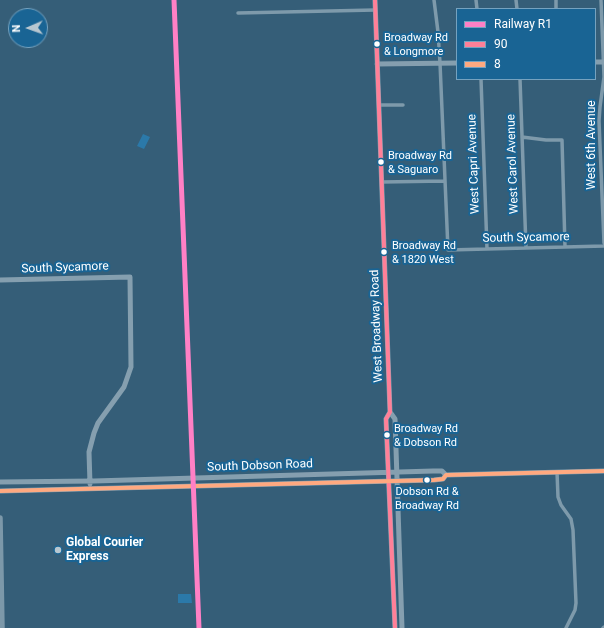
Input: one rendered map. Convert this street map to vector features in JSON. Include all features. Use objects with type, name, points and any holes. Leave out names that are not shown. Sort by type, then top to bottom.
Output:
[{"type":"main road","name":"West Broadway Road","points":[[375,0],[390,412],[386,419],[395,628]]},
{"type":"main road","points":[[377,64],[456,63]]},
{"type":"main road","name":"South Sycamore","points":[[0,280],[130,277],[131,367],[124,387],[98,423],[94,433],[89,452],[90,481]]},
{"type":"main road","name":"West Broadway Road","points":[[390,412],[395,419],[402,628]]},
{"type":"main road","name":"South Dobson Road","points":[[0,482],[139,480],[442,471],[446,475]]},
{"type":"main road","name":"South Dobson Road","points":[[0,491],[397,481],[443,479],[446,475],[604,471]]},
{"type":"main road","points":[[125,487],[127,484],[134,483],[139,480]]},
{"type":"main road","points":[[90,481],[90,488]]},
{"type":"main road","points":[[0,518],[2,628]]},
{"type":"street","points":[[382,182],[445,181],[440,63],[434,0]]},
{"type":"street","name":"West 6th Avenue","points":[[601,0],[604,77],[599,121],[604,243]]},
{"type":"street","points":[[238,13],[375,10]]},
{"type":"street","name":"West Capri Avenue","points":[[481,80],[488,249]]},
{"type":"street","name":"West Carol Avenue","points":[[520,80],[526,248]]},
{"type":"street","points":[[379,105],[403,105]]},
{"type":"street","points":[[522,137],[562,140],[565,247]]},
{"type":"street","name":"South Sycamore","points":[[445,181],[448,250],[604,246]]},
{"type":"street","points":[[557,472],[558,497],[561,505],[573,524],[574,539],[576,603],[575,610],[566,628]]},
{"type":"shaded area","points":[[143,134],[150,137],[144,149],[137,146]]},
{"type":"shaded area","points":[[178,594],[191,594],[192,603],[178,603]]},
{"type":"rail line","name":"R1","points":[[174,0],[199,628]]},
{"type":"transit line","name":"90","points":[[375,0],[390,412],[386,419],[395,628]]},
{"type":"transit line","name":"8","points":[[0,491],[434,480],[443,479],[446,475],[604,471]]},
{"type":"place","name":"Broadway Rd & Longmore","points":[[377,44]]},
{"type":"place","name":"Broadway Rd & Saguaro","points":[[381,162]]},
{"type":"place","name":"Broadway Rd & 1820 West","points":[[384,252]]},
{"type":"place","name":"Broadway Rd & Dobson Rd","points":[[387,435]]},
{"type":"place","name":"Dobson Rd & Broadway Rd","points":[[427,480]]},
{"type":"place","name":"Global Courier Express","points":[[58,550]]}]
